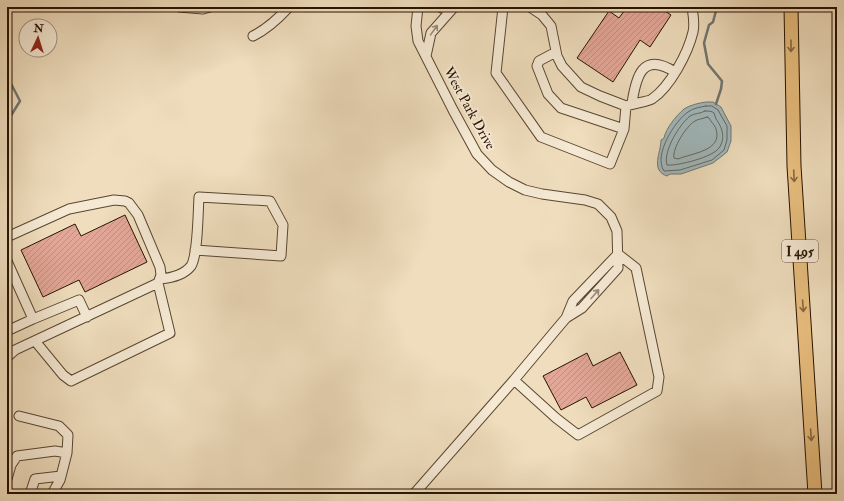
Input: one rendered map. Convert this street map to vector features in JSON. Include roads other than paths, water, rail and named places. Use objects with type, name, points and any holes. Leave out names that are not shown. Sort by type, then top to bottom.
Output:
[{"type":"highway","name":"I 495","points":[[791,7],[791,81],[794,166],[815,494]]},
{"type":"street","points":[[179,7],[203,9],[210,7]]},
{"type":"street","points":[[253,36],[276,20],[289,7]]},
{"type":"street","name":"West Park Drive","points":[[414,494],[566,318],[582,308],[618,268],[617,231],[611,217],[598,204],[586,200],[525,190],[509,182],[492,170],[477,154],[418,41],[416,21],[418,7]]},
{"type":"street","points":[[440,7],[454,8]]},
{"type":"street","points":[[503,7],[496,73],[541,137],[610,164],[624,129],[629,104],[639,73],[647,66],[659,64],[675,72]]},
{"type":"street","points":[[530,7],[545,11],[551,26],[556,52],[562,66],[581,87],[600,96],[629,104],[651,100],[666,86],[684,58],[694,30],[692,7]]},
{"type":"street","points":[[426,56],[431,33],[454,8]]},
{"type":"street","points":[[556,52],[539,61],[537,66],[548,94],[561,108],[624,129]]},
{"type":"street","points":[[7,356],[15,350],[87,317],[159,281],[171,278],[190,267],[194,258],[199,197],[270,201],[284,225],[281,256],[195,250]]},
{"type":"street","points":[[7,237],[69,209],[114,200],[125,201],[133,207],[138,215],[160,267],[159,281],[170,333],[71,381],[63,376],[35,341]]},
{"type":"street","points":[[514,380],[556,418],[578,435],[657,391],[660,376],[636,268],[618,254]]},
{"type":"street","points":[[7,261],[33,319]]},
{"type":"street","points":[[7,331],[79,300],[87,317]]},
{"type":"street","points":[[19,416],[59,426],[68,435],[67,453],[61,476],[52,494]]},
{"type":"street","points":[[7,479],[11,465],[17,456],[55,451],[67,453]]},
{"type":"street","points":[[30,494],[35,478],[61,476]]},
{"type":"water","points":[[713,102],[721,107],[731,126],[731,141],[727,152],[713,163],[681,174],[670,174],[667,176],[659,170],[658,165],[661,140],[664,138],[669,126],[684,109],[695,104]]},
{"type":"waterway","points":[[716,104],[722,81],[708,64],[704,43],[709,25],[713,22],[717,7]]},
{"type":"waterway","points":[[7,76],[20,101],[7,122]]}]
